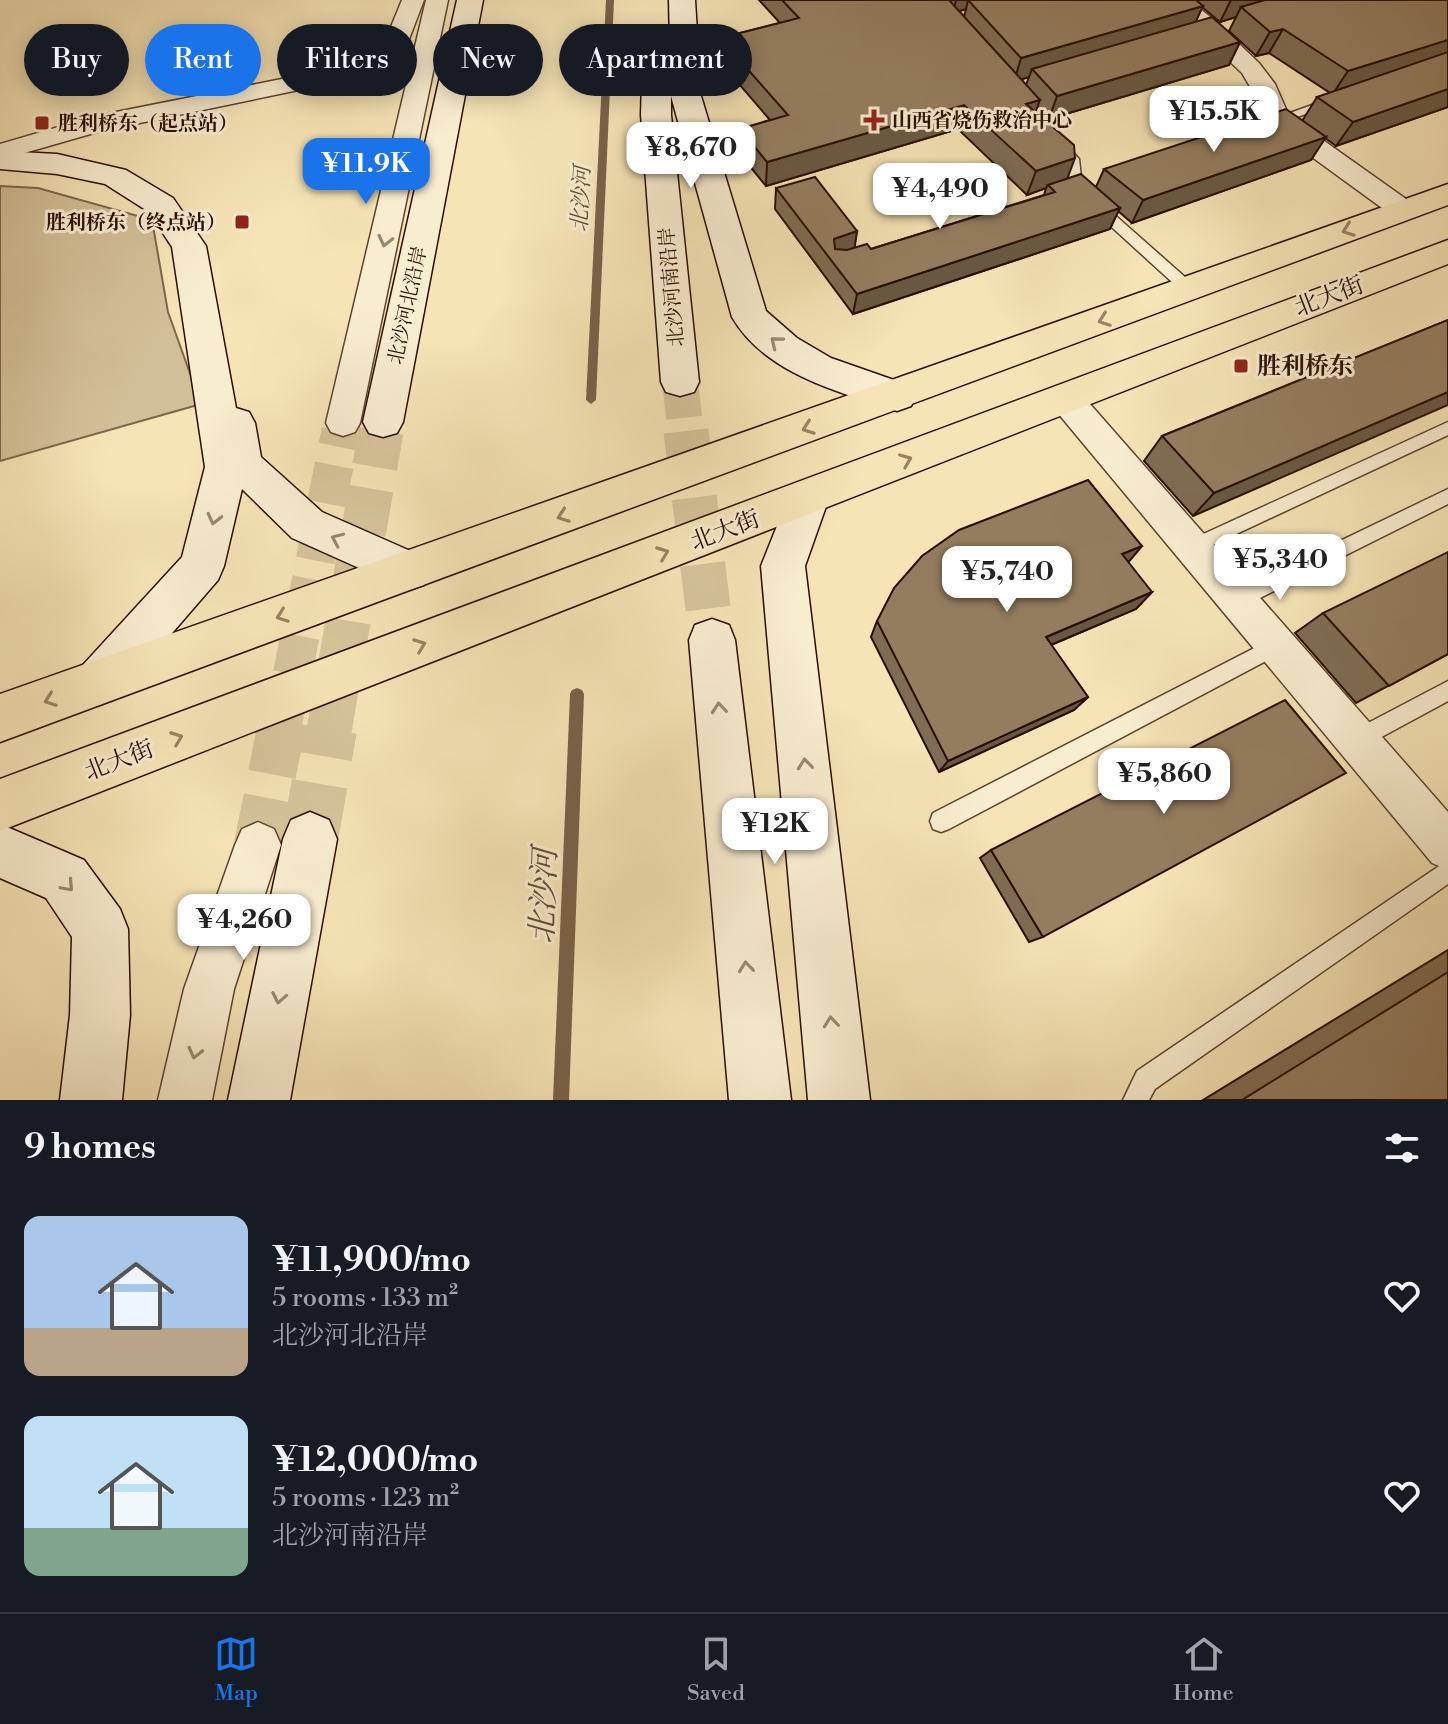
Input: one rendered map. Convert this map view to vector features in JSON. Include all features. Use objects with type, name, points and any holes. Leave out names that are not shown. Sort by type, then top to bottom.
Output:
[{"type":"main road","points":[[0,718],[897,396],[1448,194]]},
{"type":"main road","name":"北大街","points":[[0,805],[1448,251]]},
{"type":"street","points":[[0,153],[103,140],[338,91],[376,75],[391,55],[413,0]]},
{"type":"street","points":[[343,423],[437,0]]},
{"type":"street","name":"北沙河北沿岸","points":[[383,422],[470,0]]},
{"type":"street","name":"北沙河南沿岸","points":[[658,0],[656,115],[680,382]]},
{"type":"street","points":[[682,0],[686,96],[750,317],[774,343],[825,374],[897,396]]},
{"type":"street","points":[[1175,0],[1213,31],[1263,82],[1274,102],[1270,122],[1403,210]]},
{"type":"street","points":[[0,153],[62,158],[122,170],[170,200],[200,241],[242,464],[307,525],[408,571]]},
{"type":"street","points":[[0,160],[57,164],[115,177],[161,205],[189,246],[226,467],[202,566],[99,682]]},
{"type":"street","points":[[1064,397],[1356,740],[1441,827]]},
{"type":"street","points":[[808,498],[783,566],[839,1100]]},
{"type":"street","points":[[712,640],[760,1100]]},
{"type":"street","points":[[185,1100],[209,989],[284,842]]},
{"type":"street","points":[[259,1100],[284,842]]},
{"type":"street","points":[[0,851],[65,879],[100,929],[100,1015],[91,1100]]},
{"type":"lane","points":[[1270,122],[1348,96]]},
{"type":"lane","points":[[1052,136],[1073,159],[1076,187],[1189,289]]},
{"type":"lane","points":[[1061,192],[1090,182]]},
{"type":"lane","points":[[1192,547],[1448,428]]},
{"type":"lane","points":[[1237,600],[1448,496]]},
{"type":"lane","points":[[941,821],[1276,646]]},
{"type":"lane","points":[[1356,740],[1448,690]]},
{"type":"lane","points":[[1136,1100],[1146,1080],[1448,871]]},
{"type":"shaded area","points":[[0,186],[38,188],[152,220],[168,312],[201,404],[0,461]]},
{"type":"building","points":[[782,0],[949,0],[1040,100],[1026,104],[1074,145],[1075,158],[1036,171],[964,105],[767,162],[740,129],[788,115],[752,74],[752,30],[799,18]]},
{"type":"building","points":[[968,0],[1196,0],[1203,6],[1021,58]]},
{"type":"building","points":[[1265,0],[1448,0],[1448,40],[1348,71],[1283,29],[1270,32],[1241,7]]},
{"type":"building","points":[[1212,17],[1240,42],[1057,96],[1032,69]]},
{"type":"building","points":[[1448,52],[1448,89],[1353,122],[1317,97]]},
{"type":"building","points":[[1286,109],[1326,137],[1143,200],[1104,169]]},
{"type":"building","points":[[1081,174],[1120,208],[857,294],[776,188],[815,177],[857,231],[834,239],[835,249],[847,250],[867,244],[871,249],[1055,192],[1048,185]]},
{"type":"building","points":[[1448,320],[1448,392],[1214,493],[1162,436]]},
{"type":"building","points":[[1088,480],[1142,546],[1122,554],[1152,592],[1046,637],[1088,697],[948,761],[877,621],[894,588],[922,556],[959,530]]},
{"type":"building","points":[[1448,552],[1448,654],[1389,686],[1323,613]]},
{"type":"building","points":[[1285,700],[1346,773],[1043,937],[991,850]]},
{"type":"building","points":[[1448,972],[1448,1100],[1242,1100]]},
{"type":"waterway","name":"北沙河","points":[[591,400],[610,0]]},
{"type":"waterway","name":"北沙河","points":[[561,1100],[577,694]]},
{"type":"tunnel","points":[[680,382],[686,433]]},
{"type":"tunnel","points":[[381,433],[383,422]]},
{"type":"tunnel","points":[[341,433],[343,423]]},
{"type":"tunnel","points":[[281,731],[341,431]]},
{"type":"tunnel","points":[[329,731],[381,431]]},
{"type":"tunnel","points":[[686,431],[712,640]]},
{"type":"tunnel","points":[[258,845],[281,729]]},
{"type":"tunnel","points":[[310,839],[329,729]]},
{"type":"place","name":"山西省烧伤救治中心","points":[[874,120]]},
{"type":"place","name":"胜利桥东（起点站）","points":[[42,123]]},
{"type":"place","name":"胜利桥东（终点站）","points":[[242,222]]},
{"type":"place","name":"胜利桥东","points":[[1241,366]]}]
